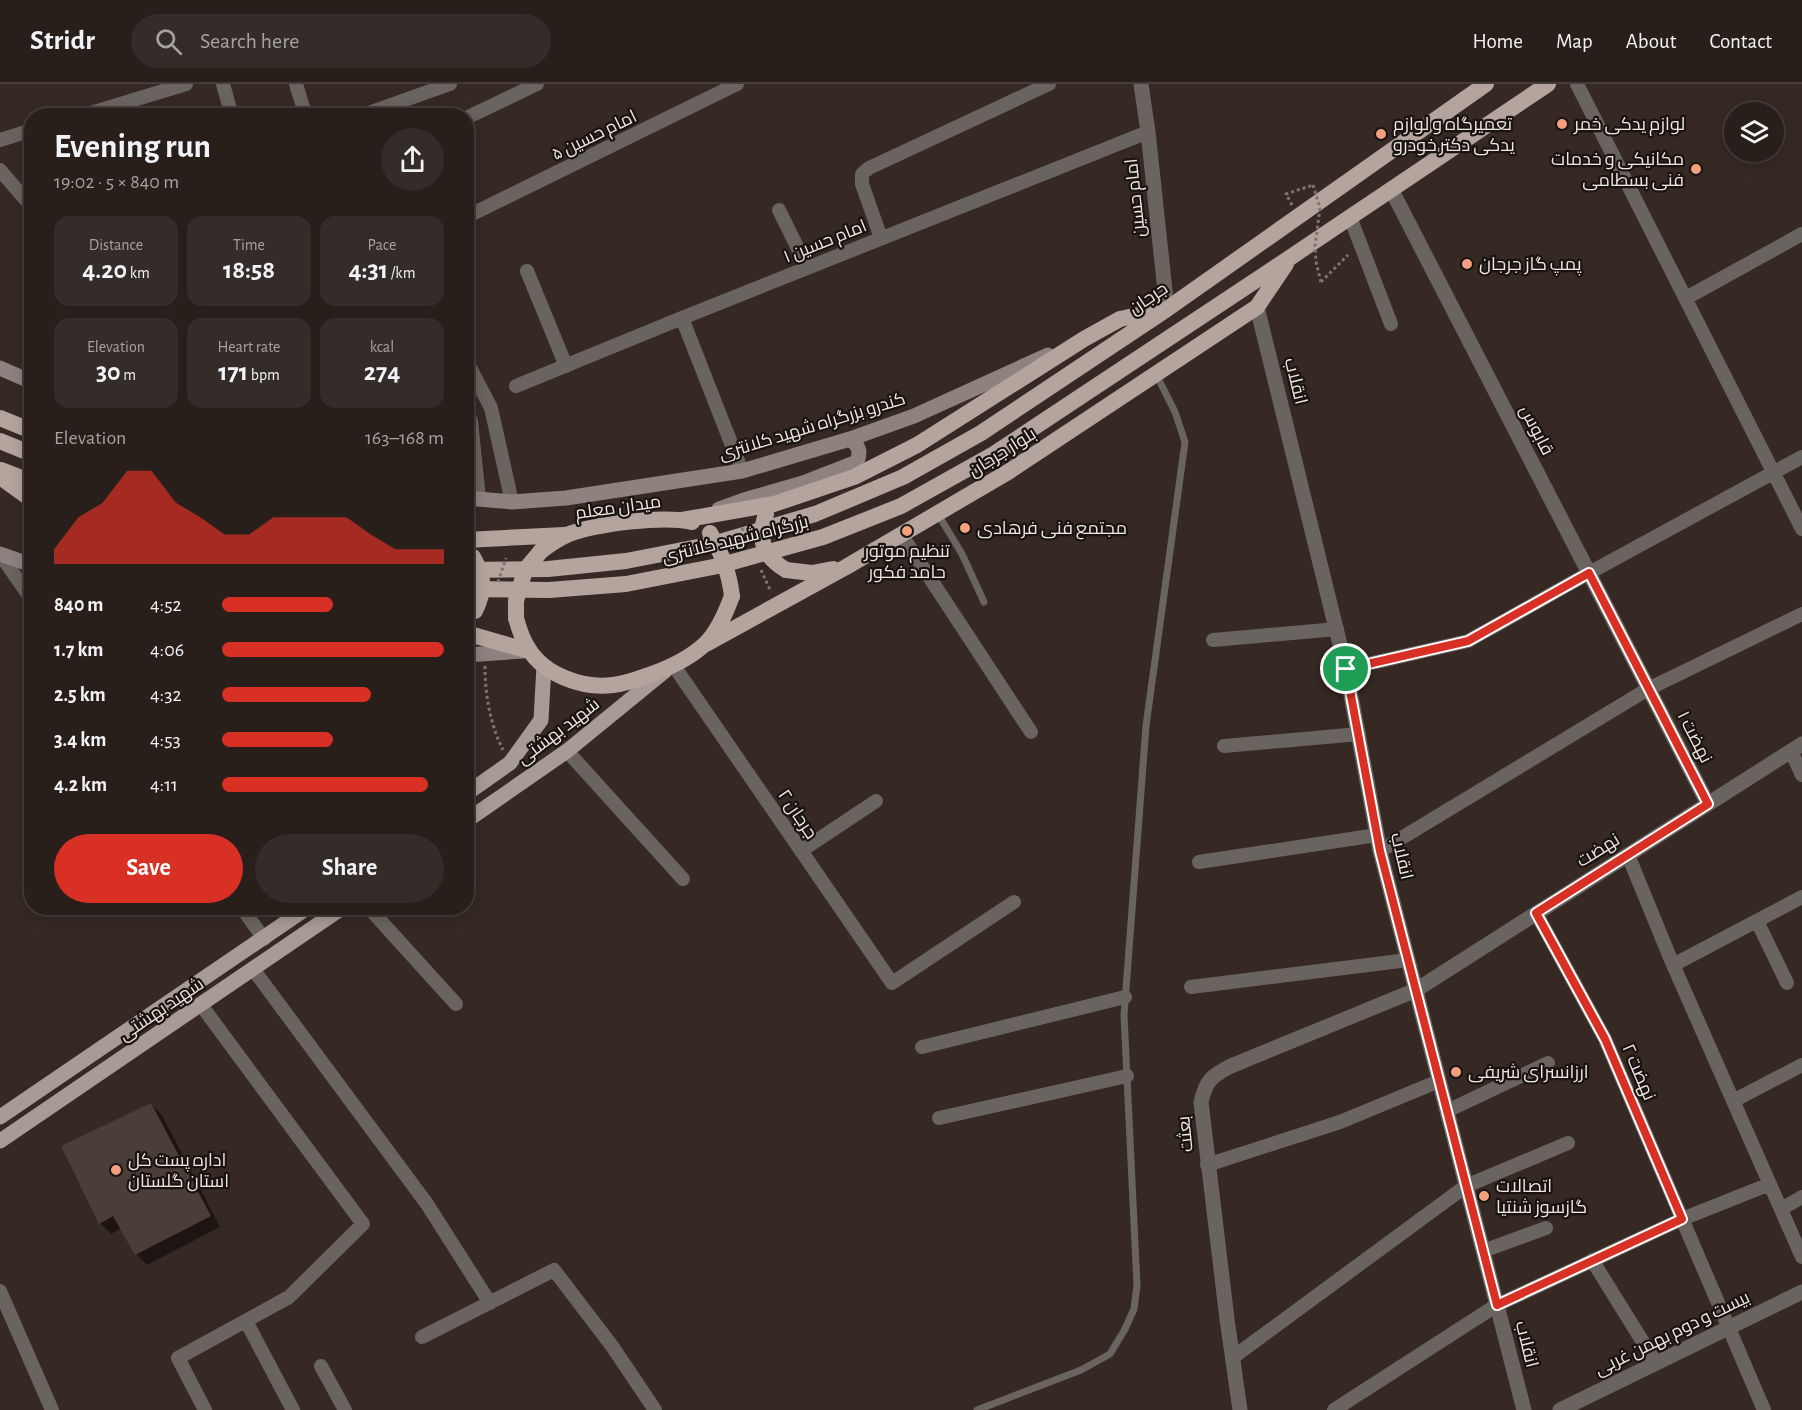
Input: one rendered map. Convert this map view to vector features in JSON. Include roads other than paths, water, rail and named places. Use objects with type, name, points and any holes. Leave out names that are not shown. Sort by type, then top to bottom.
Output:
[{"type":"highway","name":"جرجان","points":[[815,514],[903,477],[981,433],[1167,309],[1486,84]]},
{"type":"highway","points":[[1291,257],[1548,84]]},
{"type":"highway","name":"بلوار جرجان","points":[[706,644],[846,567],[1008,472],[1257,307],[1291,257]]},
{"type":"highway","name":"بزرگراه شهید کلانتری","points":[[474,589],[549,590],[626,584],[718,567],[823,537],[901,506],[994,454],[1291,257]]},
{"type":"highway","points":[[689,518],[770,509],[854,477],[917,445],[1084,339],[1120,319],[1167,309]]},
{"type":"highway","points":[[0,418],[24,428]]},
{"type":"highway","points":[[0,441],[24,451]]},
{"type":"highway","points":[[0,470],[24,479]]},
{"type":"highway","points":[[0,477],[24,494]]},
{"type":"highway","points":[[770,509],[761,527],[766,553],[774,563],[786,570],[813,573],[846,567]]},
{"type":"highway","name":"بزرگراه شهید کلانتری","points":[[474,560],[548,569],[626,561],[713,544],[815,514]]},
{"type":"highway","name":"میدان معلم","points":[[689,518],[710,533],[721,552],[729,575],[732,596],[723,617],[706,644],[672,667],[614,685],[587,685],[567,680],[544,666],[529,651],[516,618],[516,601],[525,570],[541,551],[568,535],[621,523],[689,518]]},
{"type":"highway","points":[[474,540],[568,535]]},
{"type":"highway","points":[[474,564],[480,570],[483,584],[481,598],[474,611]]},
{"type":"highway","points":[[474,635],[529,651]]},
{"type":"main road","name":"کندرو بزرگراه شهید کلانتری","points":[[474,499],[512,502],[566,498],[742,471],[850,439],[914,416],[1084,339]]},
{"type":"main road","points":[[0,368],[24,378]]},
{"type":"main road","points":[[689,518],[803,483],[857,462],[860,453],[858,445],[850,439]]},
{"type":"main road","points":[[0,554],[24,562]]},
{"type":"main road","points":[[474,655],[529,651]]},
{"type":"main road","name":"شهید بهشتی","points":[[474,788],[510,763],[541,720],[544,666]]},
{"type":"main road","name":"شهید بهشتی","points":[[474,815],[567,751],[672,667]]},
{"type":"main road","name":"شهید بهشتی","points":[[0,1117],[297,915]]},
{"type":"main road","name":"شهید بهشتی","points":[[0,1141],[332,915]]},
{"type":"street","points":[[107,108],[186,84]]},
{"type":"street","points":[[223,84],[230,108]]},
{"type":"street","points":[[296,84],[303,108]]},
{"type":"street","points":[[382,108],[450,84]]},
{"type":"street","points":[[474,114],[537,84]]},
{"type":"street","name":"امام حسین ۵","points":[[474,213],[737,84]]},
{"type":"street","points":[[881,238],[862,184],[862,174],[869,168],[1049,84]]},
{"type":"street","name":"امام حسین","points":[[1141,84],[1167,309]]},
{"type":"street","points":[[1577,84],[1802,529]]},
{"type":"street","points":[[0,140],[24,132]]},
{"type":"street","name":"امام حسین ۱","points":[[516,386],[807,267],[1148,132]]},
{"type":"street","points":[[0,170],[24,198]]},
{"type":"street","name":"قابوس","points":[[1391,189],[1648,689]]},
{"type":"street","points":[[779,210],[807,267]]},
{"type":"street","points":[[1350,217],[1391,324]]},
{"type":"street","points":[[1686,298],[1802,234]]},
{"type":"street","points":[[527,271],[566,366]]},
{"type":"street","name":"انقلاب","points":[[1257,307],[1337,629],[1380,851],[1524,1410]]},
{"type":"street","points":[[682,318],[742,471]]},
{"type":"street","points":[[474,375],[491,408],[512,502]]},
{"type":"street","points":[[1346,669],[1468,641],[1802,458]]},
{"type":"street","points":[[901,534],[1031,732]]},
{"type":"street","points":[[0,554],[24,588]]},
{"type":"street","points":[[1380,851],[1648,689],[1802,614]]},
{"type":"street","points":[[1213,640],[1337,629]]},
{"type":"street","name":"جرجان ۲","points":[[672,667],[892,983],[1014,902]]},
{"type":"street","name":"۱ نهضت","points":[[1648,689],[1708,804]]},
{"type":"street","points":[[1224,746],[1359,734]]},
{"type":"street","points":[[1796,748],[1802,775]]},
{"type":"street","name":"نهضت","points":[[1416,990],[1796,748]]},
{"type":"street","points":[[567,751],[683,879]]},
{"type":"street","points":[[801,851],[876,801]]},
{"type":"street","points":[[1200,862],[1377,835]]},
{"type":"street","points":[[1628,855],[1673,965],[1802,1257]]},
{"type":"street","points":[[1673,965],[1802,897]]},
{"type":"street","name":"۲ نهضت","points":[[1536,913],[1605,1039],[1764,1410]]},
{"type":"street","points":[[247,915],[264,939]]},
{"type":"street","points":[[375,915],[456,1004]]},
{"type":"street","points":[[1757,921],[1787,982]]},
{"type":"street","points":[[1191,987],[1408,960]]},
{"type":"street","points":[[253,969],[427,1204],[490,1303]]},
{"type":"street","name":"بعثت","points":[[1240,1410],[1201,1102],[1207,1083],[1215,1073],[1416,990]]},
{"type":"street","points":[[922,1047],[1125,997]]},
{"type":"street","points":[[201,1005],[363,1224],[289,1297],[178,1359],[204,1410]]},
{"type":"street","points":[[1447,1111],[1548,1063]]},
{"type":"street","points":[[1733,1101],[1802,1065]]},
{"type":"street","points":[[939,1119],[1127,1076]]},
{"type":"street","points":[[1208,1166],[1340,1122],[1439,1081]]},
{"type":"street","points":[[1233,1358],[1466,1186],[1568,1143]]},
{"type":"street","points":[[1334,1410],[1497,1305],[1682,1219],[1770,1184]]},
{"type":"street","points":[[1781,1209],[1802,1197]]},
{"type":"street","points":[[1483,1251],[1546,1228]]},
{"type":"street","points":[[1592,1260],[1656,1363]]},
{"type":"street","points":[[422,1337],[554,1270],[612,1346],[655,1410]]},
{"type":"street","points":[[0,1291],[52,1410]]},
{"type":"street","name":"بیست و دوم بهمن غربی","points":[[1560,1410],[1802,1292]]},
{"type":"street","points":[[246,1321],[293,1410]]},
{"type":"street","points":[[321,1366],[345,1410]]},
{"type":"lane","points":[[978,1410],[1081,1370],[1110,1354],[1134,1310],[1137,1285],[1125,997],[1146,726],[1185,442],[1175,412],[1156,374]]},
{"type":"lane","points":[[939,514],[962,554],[984,602]]},
{"type":"place","name":"لوازم یدکی خمر","points":[[1562,124]]},
{"type":"place","name":"تعمیرگاه و لوازم یدکی دکتر خودرو","points":[[1381,134]]},
{"type":"place","name":"مکانیکی و خدمات فنی بسطامی","points":[[1696,169]]},
{"type":"place","name":"پمپ گاز جرجان","points":[[1467,264]]},
{"type":"place","name":"مجتمع فنی فرهادی","points":[[965,528]]},
{"type":"place","name":"تنظیم موتور حامد فکور","points":[[907,531]]},
{"type":"place","name":"ارزانسرای شریفی","points":[[1456,1072]]},
{"type":"place","name":"اداره پست کل استان گلستان","points":[[116,1170]]},
{"type":"place","name":"اتصالات گازسوز شنتیا","points":[[1484,1196]]}]
